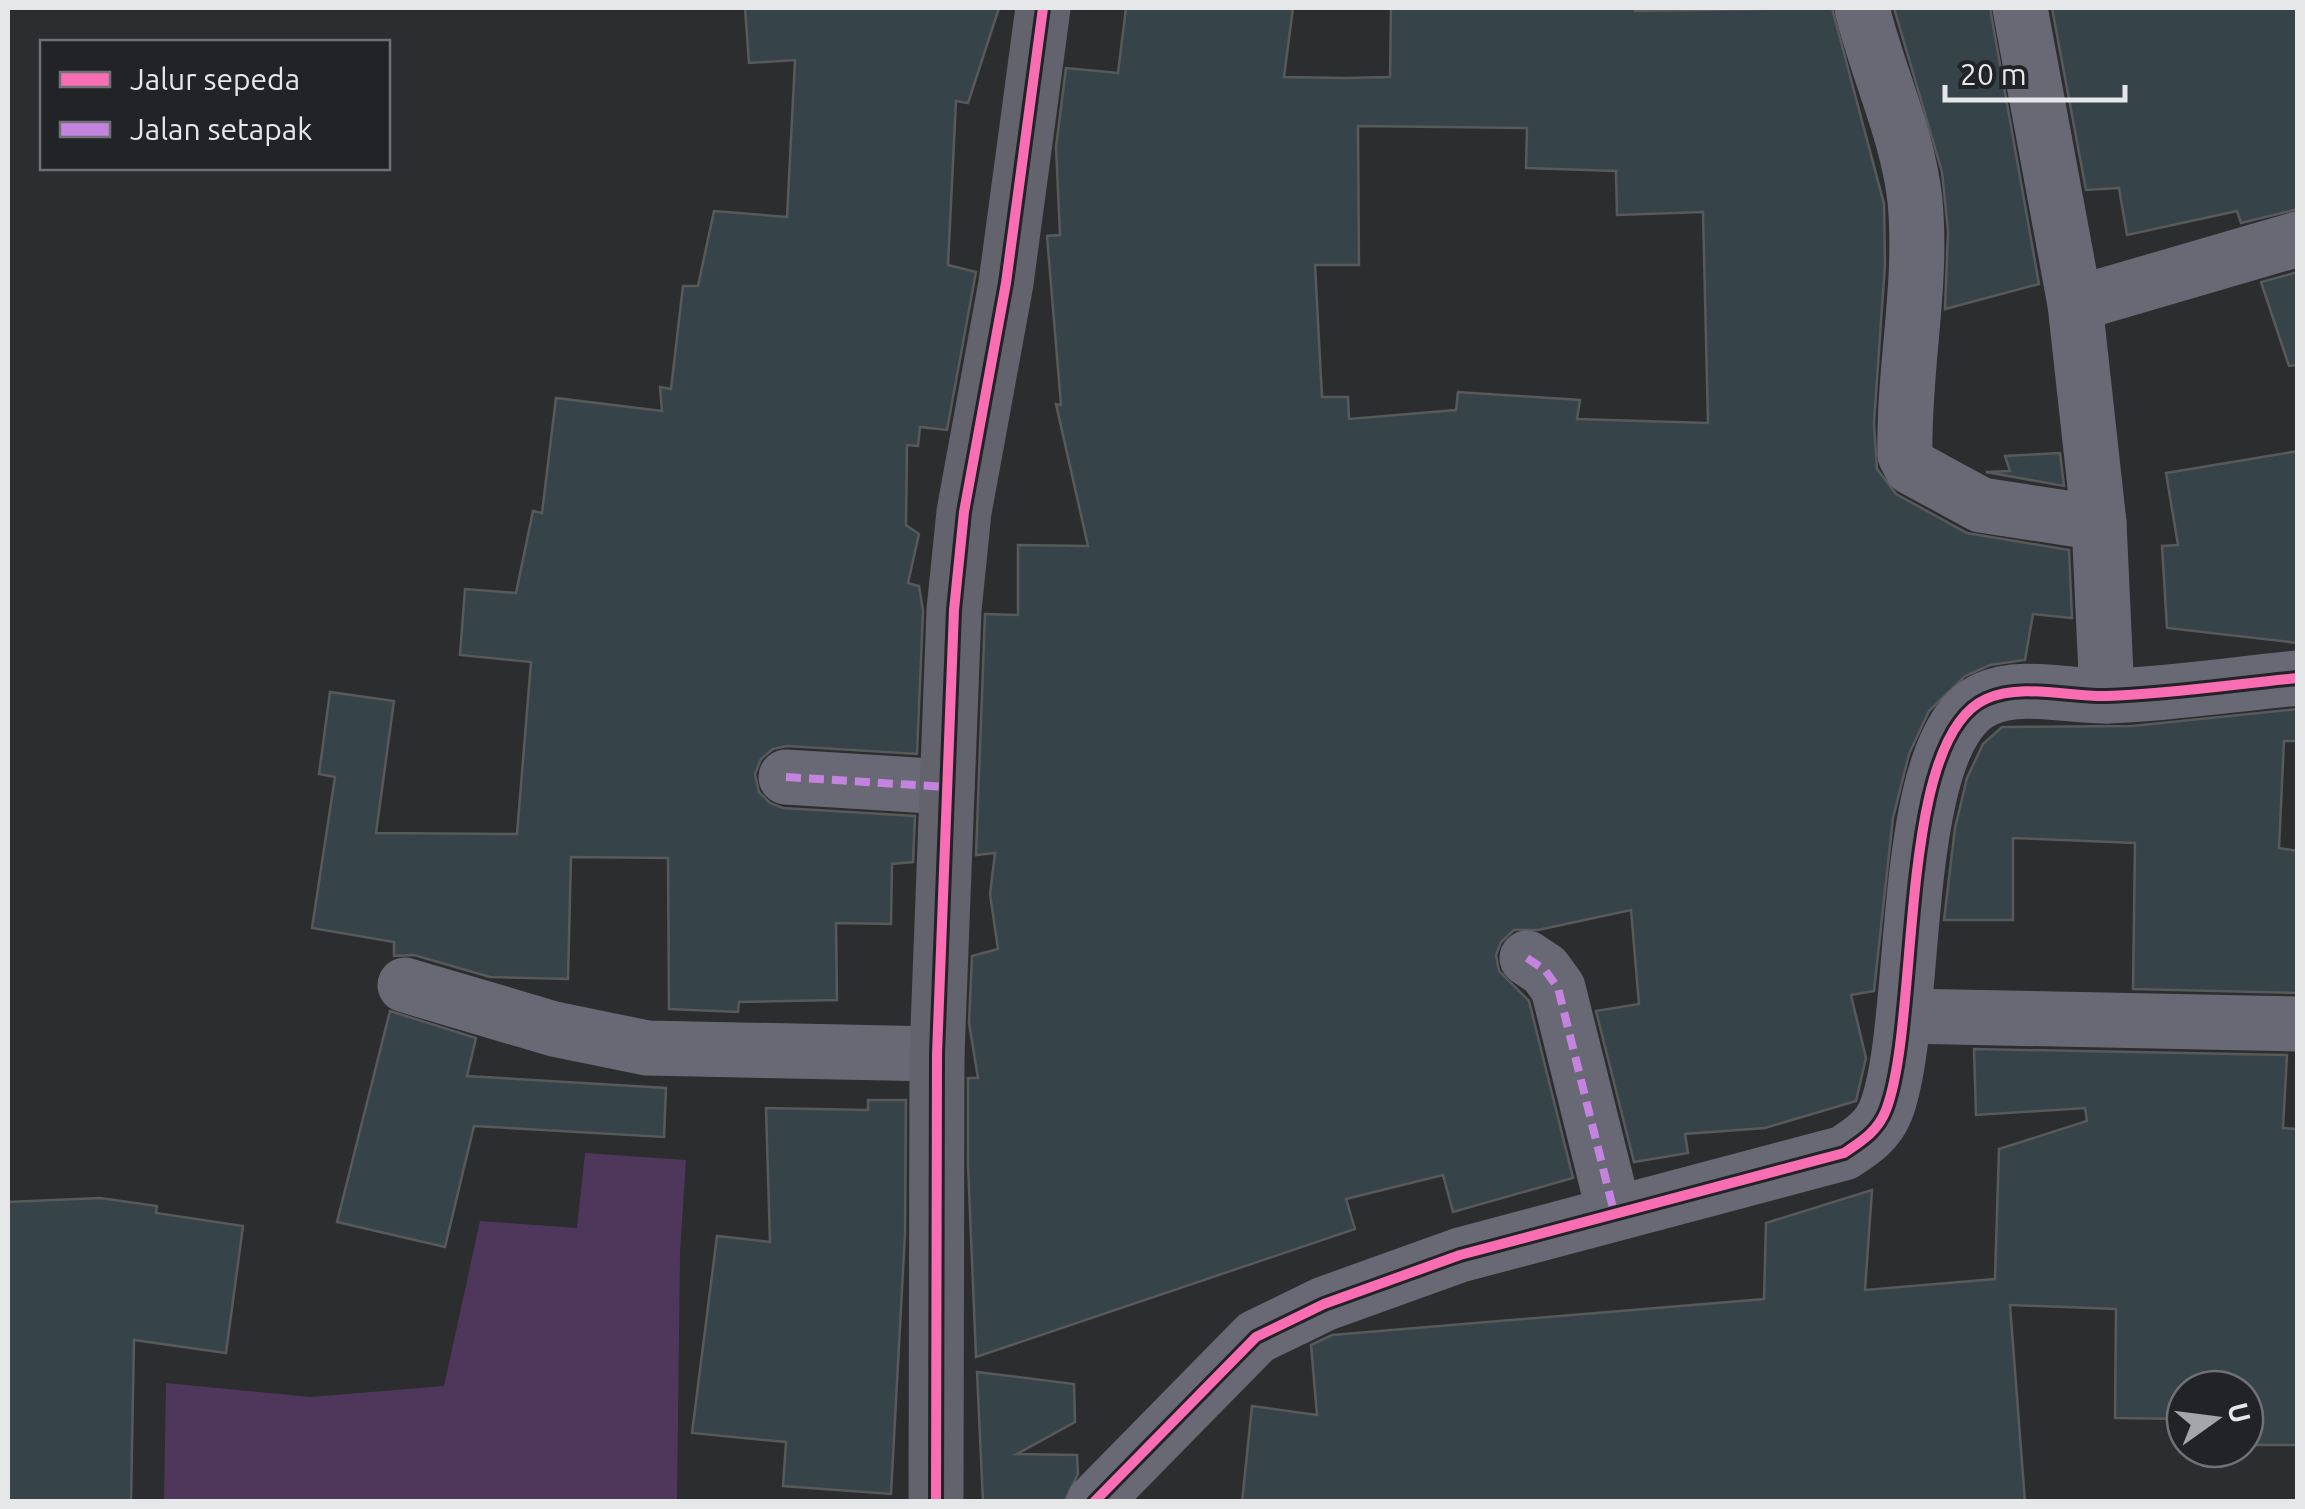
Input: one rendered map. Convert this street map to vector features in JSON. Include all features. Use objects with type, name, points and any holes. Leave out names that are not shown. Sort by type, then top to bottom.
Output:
[{"type":"street","points":[[936,1502],[937,1054],[954,610],[964,512],[1006,283],[1043,8]]},
{"type":"street","points":[[1862,8],[1899,126],[1915,199],[1916,278],[1905,455],[1911,468],[1981,505],[2098,523]]},
{"type":"street","points":[[2020,8],[2075,304],[2098,523],[2107,696]]},
{"type":"street","points":[[2075,304],[2298,239]]},
{"type":"street","points":[[1094,1502],[1256,1337],[1324,1304],[1460,1255],[1844,1153],[1870,1136],[1886,1111],[1905,1016],[1922,824],[1957,718],[2005,692],[2107,696],[2298,678]]},
{"type":"street","points":[[786,776],[946,786]]},
{"type":"street","points":[[1527,958],[1545,970],[1558,988],[1614,1212]]},
{"type":"street","points":[[406,985],[554,1030],[647,1048],[937,1054]]},
{"type":"street","points":[[1905,1016],[2298,1024]]},
{"type":"shaded area","points":[[585,1153],[686,1160],[680,1252],[677,1501],[164,1501],[166,1383],[310,1397],[444,1386],[480,1221],[577,1228]]},
{"type":"building","points":[[745,8],[999,8],[968,103],[956,101],[948,265],[976,272],[947,430],[920,427],[918,446],[907,445],[906,525],[919,534],[908,583],[919,586],[923,611],[917,754],[787,746],[773,749],[761,759],[755,774],[759,792],[770,803],[783,808],[915,816],[913,862],[892,864],[891,924],[836,923],[837,1000],[739,1002],[738,1012],[669,1009],[668,858],[571,857],[568,979],[490,977],[414,955],[394,956],[394,942],[312,928],[335,777],[319,774],[330,692],[394,701],[376,833],[517,834],[531,662],[460,655],[465,589],[516,593],[533,511],[542,513],[556,398],[662,411],[660,387],[671,389],[683,286],[698,286],[714,211],[787,217],[795,60],[749,63]]},
{"type":"building","points":[[1126,8],[1293,8],[1284,77],[1345,78],[1390,77],[1391,8],[1832,8],[1884,204],[1885,264],[1874,423],[1877,469],[1896,494],[1967,533],[2069,550],[2072,618],[2033,614],[2025,660],[1990,665],[1965,676],[1929,711],[1909,754],[1893,818],[1874,991],[1851,995],[1866,1058],[1856,1101],[1765,1128],[1685,1134],[1688,1153],[1634,1162],[1596,1011],[1639,1004],[1631,910],[1538,930],[1514,930],[1501,942],[1496,955],[1499,971],[1529,1001],[1573,1178],[1453,1212],[1443,1175],[1346,1199],[1355,1229],[976,1357],[968,1165],[968,1078],[978,1078],[969,1023],[972,956],[998,949],[990,894],[995,853],[976,855],[985,614],[1018,615],[1018,545],[1088,546],[1056,404],[1061,405],[1047,236],[1060,235],[1056,147],[1066,68],[1118,73]],"holes":[[[1358,126],[1527,128],[1526,168],[1616,171],[1617,215],[1703,212],[1708,423],[1577,419],[1580,400],[1458,392],[1456,410],[1349,419],[1348,397],[1322,397],[1315,265],[1359,265]]]},
{"type":"building","points":[[1894,8],[1990,8],[2039,284],[1945,309],[1948,231],[1942,172]]},
{"type":"building","points":[[2052,8],[2298,8],[2298,209],[2241,223],[2237,211],[2127,235],[2119,188],[2086,190]]},
{"type":"building","points":[[2298,272],[2298,365],[2289,366],[2261,282]]},
{"type":"building","points":[[2298,451],[2298,643],[2167,628],[2162,546],[2178,545],[2166,473]]},
{"type":"building","points":[[2060,453],[2064,486],[1986,472],[2010,471],[2005,456]]},
{"type":"building","points":[[2298,709],[2298,741],[2284,741],[2279,848],[2298,851],[2298,993],[2133,989],[2135,843],[2013,838],[2013,920],[1944,920],[1955,828],[1967,778],[1983,744],[2002,727],[2132,726]]},
{"type":"building","points":[[390,1011],[476,1038],[467,1076],[666,1088],[664,1137],[474,1126],[445,1247],[337,1222]]},
{"type":"building","points":[[1974,1049],[2287,1055],[2283,1128],[2298,1129],[2298,1445],[2265,1445],[2265,1369],[2165,1369],[2165,1419],[2115,1418],[2116,1309],[2010,1305],[2025,1502],[1242,1502],[1252,1406],[1317,1415],[1311,1345],[1332,1335],[1764,1299],[1766,1223],[1872,1190],[1865,1290],[1995,1279],[1999,1149],[2087,1121],[2085,1108],[1976,1115]]},
{"type":"building","points":[[868,1100],[906,1100],[905,1234],[891,1494],[783,1486],[786,1442],[692,1433],[717,1236],[770,1242],[766,1108],[868,1110]]},
{"type":"building","points":[[100,1198],[157,1206],[156,1213],[243,1226],[226,1353],[134,1340],[131,1502],[8,1502],[8,1202]]},
{"type":"building","points":[[977,1372],[1074,1384],[1075,1422],[1017,1454],[1077,1455],[1078,1474],[1064,1502],[983,1502]]},
{"type":"marked path","points":[[786,777],[947,787]]},
{"type":"marked path","points":[[1527,958],[1545,970],[1558,988],[1614,1212]]},
{"type":"cycle path","points":[[936,1502],[937,1054],[954,610],[964,512],[1006,283],[1043,8]]},
{"type":"cycle path","points":[[1094,1502],[1256,1337],[1324,1304],[1460,1255],[1844,1153],[1869,1135],[1886,1110],[1897,1068],[1915,885],[1937,767],[1957,724],[1986,699],[2030,691],[2131,695],[2298,678]]}]
